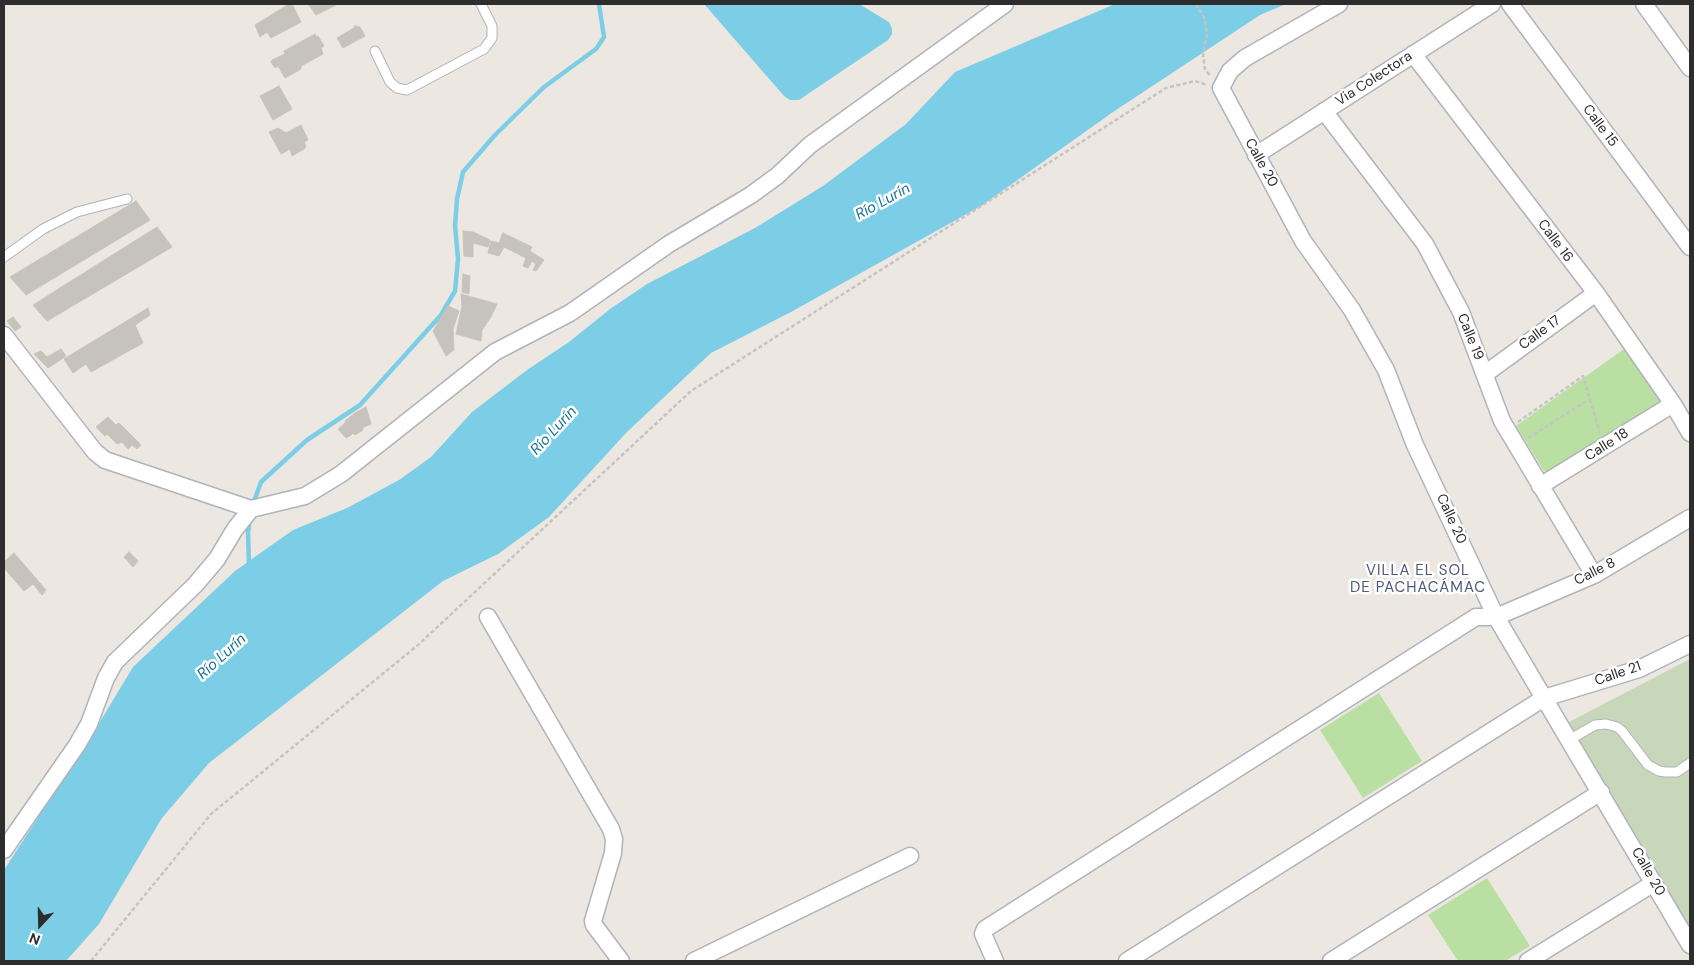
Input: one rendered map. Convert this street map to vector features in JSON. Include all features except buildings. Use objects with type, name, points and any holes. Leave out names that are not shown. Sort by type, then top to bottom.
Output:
[{"type":"street","points":[[4,335],[95,452],[105,460],[252,509],[305,496],[341,474],[495,352],[570,313],[669,244],[752,195],[777,176],[810,145],[1005,4]]},
{"type":"street","points":[[1221,88],[1230,71],[1245,58],[1339,4]]},
{"type":"street","name":"Via Colectora","points":[[1256,155],[1492,4]]},
{"type":"street","name":"Calle 15","points":[[1510,4],[1690,247]]},
{"type":"street","points":[[1644,4],[1690,68]]},
{"type":"street","name":"Calle 16","points":[[1413,54],[1596,293],[1673,404],[1690,432]]},
{"type":"street","name":"Calle 20","points":[[1221,88],[1303,240],[1352,310],[1386,370],[1415,445],[1496,617],[1690,945]]},
{"type":"street","name":"Calle 19","points":[[1324,111],[1425,244],[1460,312],[1502,421],[1594,575]]},
{"type":"street","name":"Calle 17","points":[[1485,374],[1596,293]]},
{"type":"street","name":"Calle 18","points":[[1540,486],[1673,404]]},
{"type":"street","points":[[4,850],[77,745],[89,724],[106,678],[115,662],[195,585],[217,559],[235,529],[252,509]]},
{"type":"street","name":"Calle 8","points":[[995,961],[983,934],[986,929],[1476,617],[1496,617],[1594,575],[1690,518]]},
{"type":"street","points":[[488,617],[611,829],[615,845],[593,921],[621,961]]},
{"type":"street","name":"Calle 21","points":[[1127,961],[1544,698],[1639,669],[1690,644]]},
{"type":"street","points":[[1331,961],[1601,792]]},
{"type":"street","points":[[694,961],[910,856]]},
{"type":"street","points":[[1528,961],[1654,883]]},
{"type":"lane","points":[[375,51],[390,82],[397,88],[408,90],[484,49],[492,38],[492,26],[481,4]]},
{"type":"lane","points":[[4,257],[43,230],[77,212],[127,199]]},
{"type":"lane","points":[[1569,740],[1595,725],[1606,724],[1617,727],[1622,731],[1648,765],[1659,771],[1677,772],[1690,763]]},
{"type":"path","points":[[1196,4],[1204,17],[1207,34],[1203,54],[1205,69],[1221,88]]},
{"type":"path","points":[[91,961],[211,814],[418,645],[691,391],[1166,88],[1195,81],[1221,88]]},
{"type":"path","points":[[1507,430],[1583,376],[1604,446]]},
{"type":"path","points":[[1517,446],[1590,399]]},
{"type":"green space","points":[[1624,349],[1664,401],[1550,473],[1544,471],[1516,426]]},
{"type":"green space","points":[[1690,659],[1690,928],[1569,722]]},
{"type":"green space","points":[[1379,693],[1422,761],[1363,798],[1320,730]]},
{"type":"green space","points":[[1487,878],[1530,946],[1505,961],[1458,961],[1428,915]]},
{"type":"water","points":[[704,4],[859,4],[889,22],[892,34],[888,40],[799,100],[790,100],[784,96]]},
{"type":"water","name":"Río Lurín","points":[[1115,4],[1286,4],[1260,15],[1113,112],[981,206],[791,312],[711,353],[626,433],[549,517],[498,554],[443,581],[209,763],[162,818],[99,924],[66,961],[4,961],[4,870],[98,725],[133,667],[235,571],[293,530],[347,508],[399,480],[431,457],[472,412],[527,370],[569,342],[610,309],[647,284],[755,228],[823,186],[906,124],[955,72]]},
{"type":"waterway","points":[[253,504],[261,482],[307,440],[360,405],[441,315],[455,291],[458,259],[455,226],[457,199],[463,172],[495,135],[544,87],[596,49],[604,37],[599,4]]},
{"type":"waterway","points":[[249,566],[248,532],[250,519]]},
{"type":"district","name":"VILLA EL SOL DE PACHACÁMAC","points":[[1418,580]]}]
